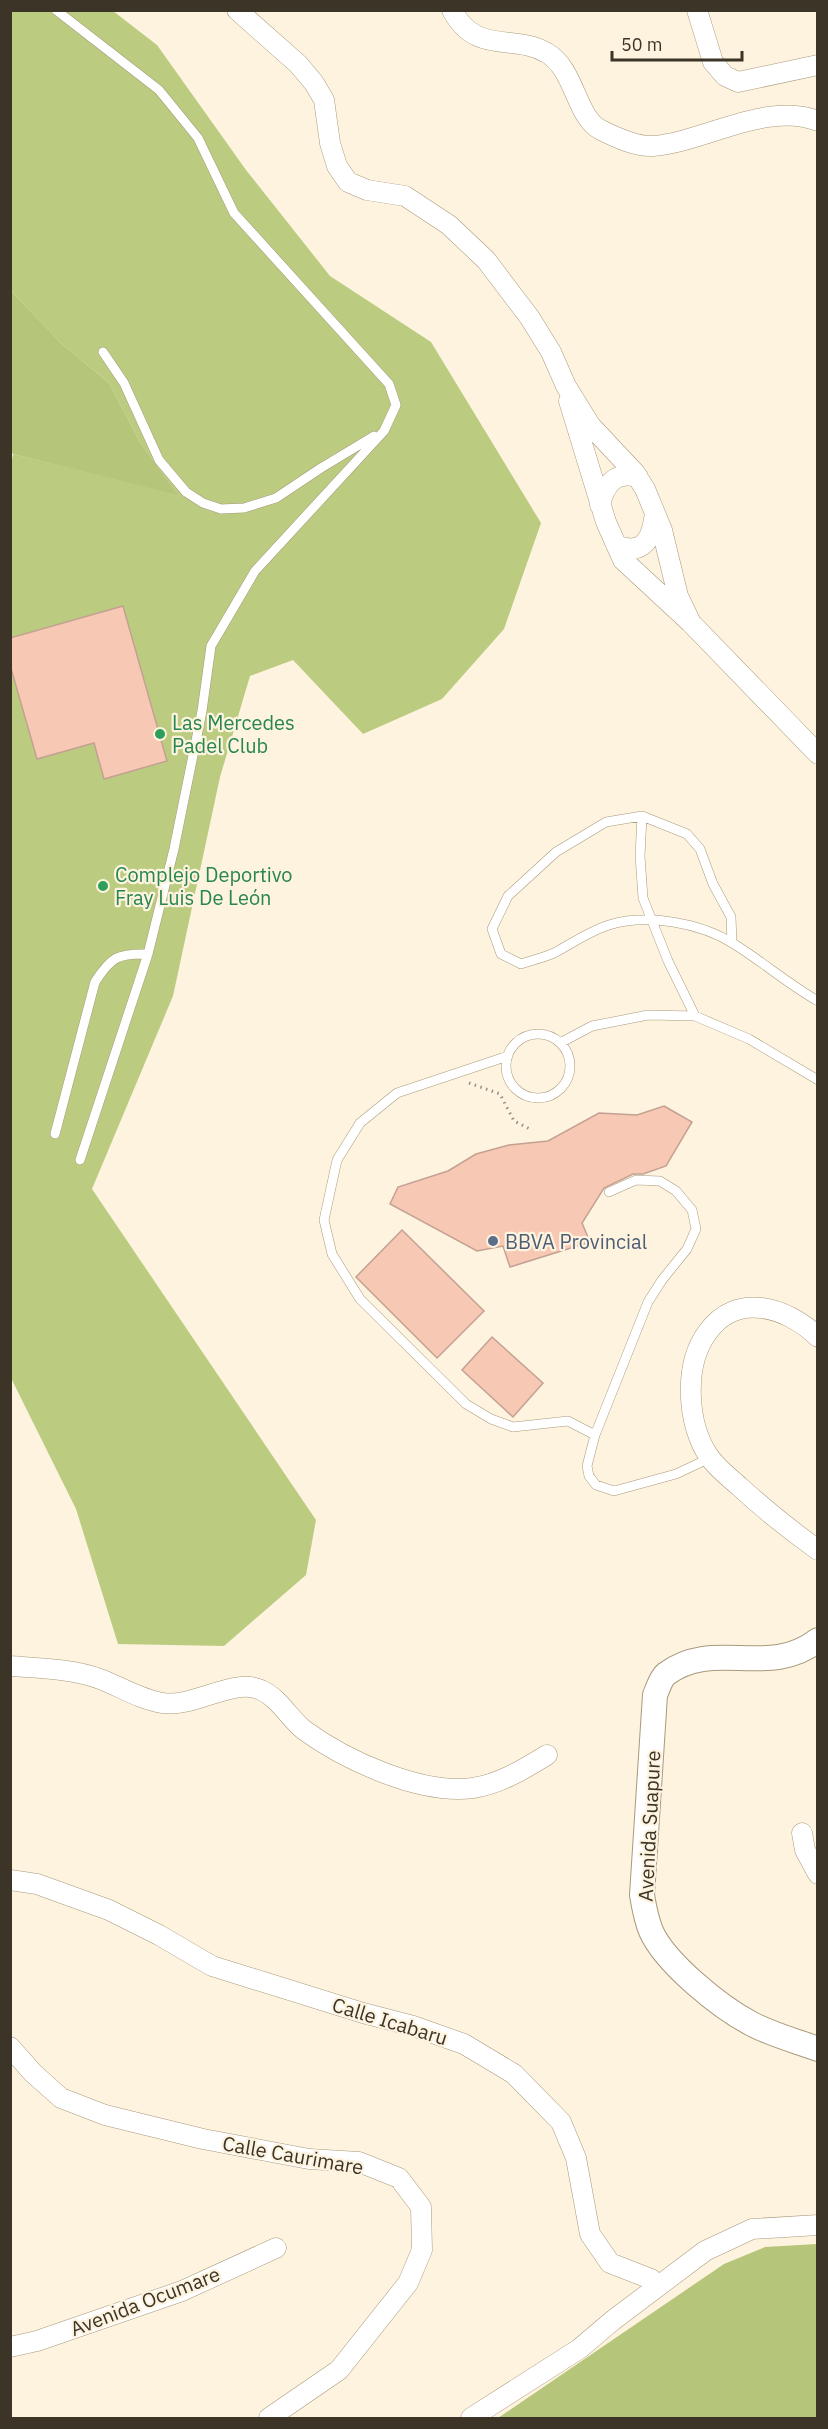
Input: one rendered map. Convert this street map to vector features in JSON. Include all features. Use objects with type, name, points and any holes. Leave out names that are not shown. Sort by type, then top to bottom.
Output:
[{"type":"street","points":[[237,10],[298,64],[314,83],[324,100],[330,143],[337,165],[348,182],[367,190],[405,196],[427,208],[466,239],[486,260],[530,318],[551,352],[566,386],[591,425],[638,477],[655,509],[678,596],[691,623]]},
{"type":"street","points":[[452,10],[458,23],[470,33],[494,42],[544,51],[559,61],[585,112],[597,128],[619,139],[651,146],[704,135],[766,117],[794,116],[818,121]]},
{"type":"street","points":[[697,10],[713,62],[724,76],[738,82],[818,64]]},
{"type":"street","points":[[566,386],[570,411],[600,505],[623,560],[691,623],[818,754]]},
{"type":"street","points":[[600,505],[603,494],[612,479],[621,475],[638,477]]},
{"type":"street","points":[[616,545],[633,548],[642,546],[648,540],[655,509]]},
{"type":"street","points":[[818,1337],[789,1315],[772,1309],[742,1308],[722,1318],[707,1333],[693,1370],[691,1389],[696,1430],[710,1458],[773,1518],[818,1550]]},
{"type":"street","name":"Avenida Suapure","points":[[818,1640],[790,1656],[762,1660],[709,1658],[687,1663],[664,1675],[655,1695],[642,1895],[645,1913],[662,1951],[692,1979],[752,2024],[818,2049]]},
{"type":"street","points":[[10,1666],[60,1671],[98,1678],[132,1694],[164,1704],[195,1701],[237,1687],[260,1689],[279,1704],[302,1728],[356,1762],[437,1787],[472,1788],[506,1778],[547,1755]]},
{"type":"street","points":[[802,1833],[805,1850],[818,1874]]},
{"type":"street","name":"Calle Icabaru","points":[[10,1880],[37,1884],[110,1910],[212,1966],[363,2013],[413,2026],[464,2044],[514,2074],[561,2122],[576,2158],[590,2234],[610,2263],[651,2279],[658,2285]]},
{"type":"street","name":"Calle Caurimare","points":[[10,2047],[33,2073],[61,2098],[105,2115],[203,2139],[309,2159],[359,2162],[399,2178],[421,2207],[422,2250],[408,2283],[339,2370],[269,2418]]},
{"type":"street","points":[[471,2418],[579,2349],[658,2285],[705,2251],[752,2229],[818,2225]]},
{"type":"street","name":"Avenida Ocumare","points":[[10,2347],[37,2341],[182,2291],[276,2248]]},
{"type":"lane","points":[[56,10],[159,90],[198,138],[234,213],[389,384],[396,405],[384,430],[255,571],[212,646],[202,711],[174,849],[148,954],[80,1160]]},
{"type":"lane","points":[[104,352],[124,382],[159,460],[186,492],[203,503],[221,509],[243,508],[276,498],[384,430]]},
{"type":"lane","points":[[642,816],[640,856],[643,898],[695,1016]]},
{"type":"lane","points":[[732,943],[731,917],[713,884],[700,849],[687,834],[642,816],[606,822],[556,852],[508,896],[492,929],[501,954],[521,964],[554,953],[584,935],[612,924],[651,920],[687,925],[732,943],[788,985],[818,1001]]},
{"type":"lane","points":[[55,1134],[95,982],[107,963],[121,955],[148,954]]},
{"type":"lane","points":[[560,1043],[592,1026],[648,1015],[695,1016],[748,1039],[818,1080]]},
{"type":"lane","points":[[537,1034],[550,1036],[560,1043],[566,1052],[569,1064],[568,1075],[560,1089],[546,1097],[527,1096],[516,1090],[506,1072],[508,1056],[513,1046],[527,1036],[537,1034]]},
{"type":"lane","points":[[508,1056],[397,1093],[360,1123],[337,1160],[324,1220],[332,1254],[360,1299],[466,1404],[491,1419],[513,1427],[568,1421],[595,1435]]},
{"type":"lane","points":[[609,1192],[636,1180],[660,1181],[676,1191],[692,1210],[696,1228],[687,1249],[648,1302],[595,1435],[586,1466],[589,1476],[596,1485],[614,1491],[676,1474],[710,1458]]},
{"type":"path","points":[[448,1075],[500,1094],[514,1121],[532,1130]]},
{"type":"green space","name":"Complejo Deportivo Fray Luis De León","points":[[11,11],[113,11],[157,45],[246,170],[330,276],[431,342],[541,523],[504,629],[442,699],[363,734],[293,660],[250,676],[220,777],[173,996],[92,1189],[316,1520],[306,1575],[224,1646],[118,1644],[76,1509],[11,1378],[10,471],[13,454],[177,494],[140,442],[109,383],[63,345],[11,291]]},
{"type":"green space","points":[[11,291],[63,345],[109,383],[140,442],[178,495],[13,454],[10,449]]},
{"type":"green space","points":[[817,2244],[817,2418],[498,2418],[724,2264],[765,2247]]},
{"type":"building","points":[[123,606],[167,761],[104,779],[94,743],[37,759],[10,665],[10,638]]},
{"type":"building","points":[[664,1106],[692,1122],[666,1166],[643,1174],[633,1174],[604,1188],[582,1223],[590,1242],[510,1267],[503,1246],[477,1251],[390,1204],[398,1187],[448,1171],[476,1154],[509,1145],[548,1141],[599,1113],[637,1115]]},
{"type":"building","points":[[402,1230],[484,1311],[437,1358],[356,1277]]},
{"type":"building","points":[[492,1337],[543,1383],[513,1417],[462,1370]]},
{"type":"place","name":"Las Mercedes Padel Club","points":[[160,734]]},
{"type":"place","name":"Complejo Deportivo Fray Luis De León","points":[[103,886]]},
{"type":"place","name":"BBVA Provincial","points":[[493,1241]]}]
